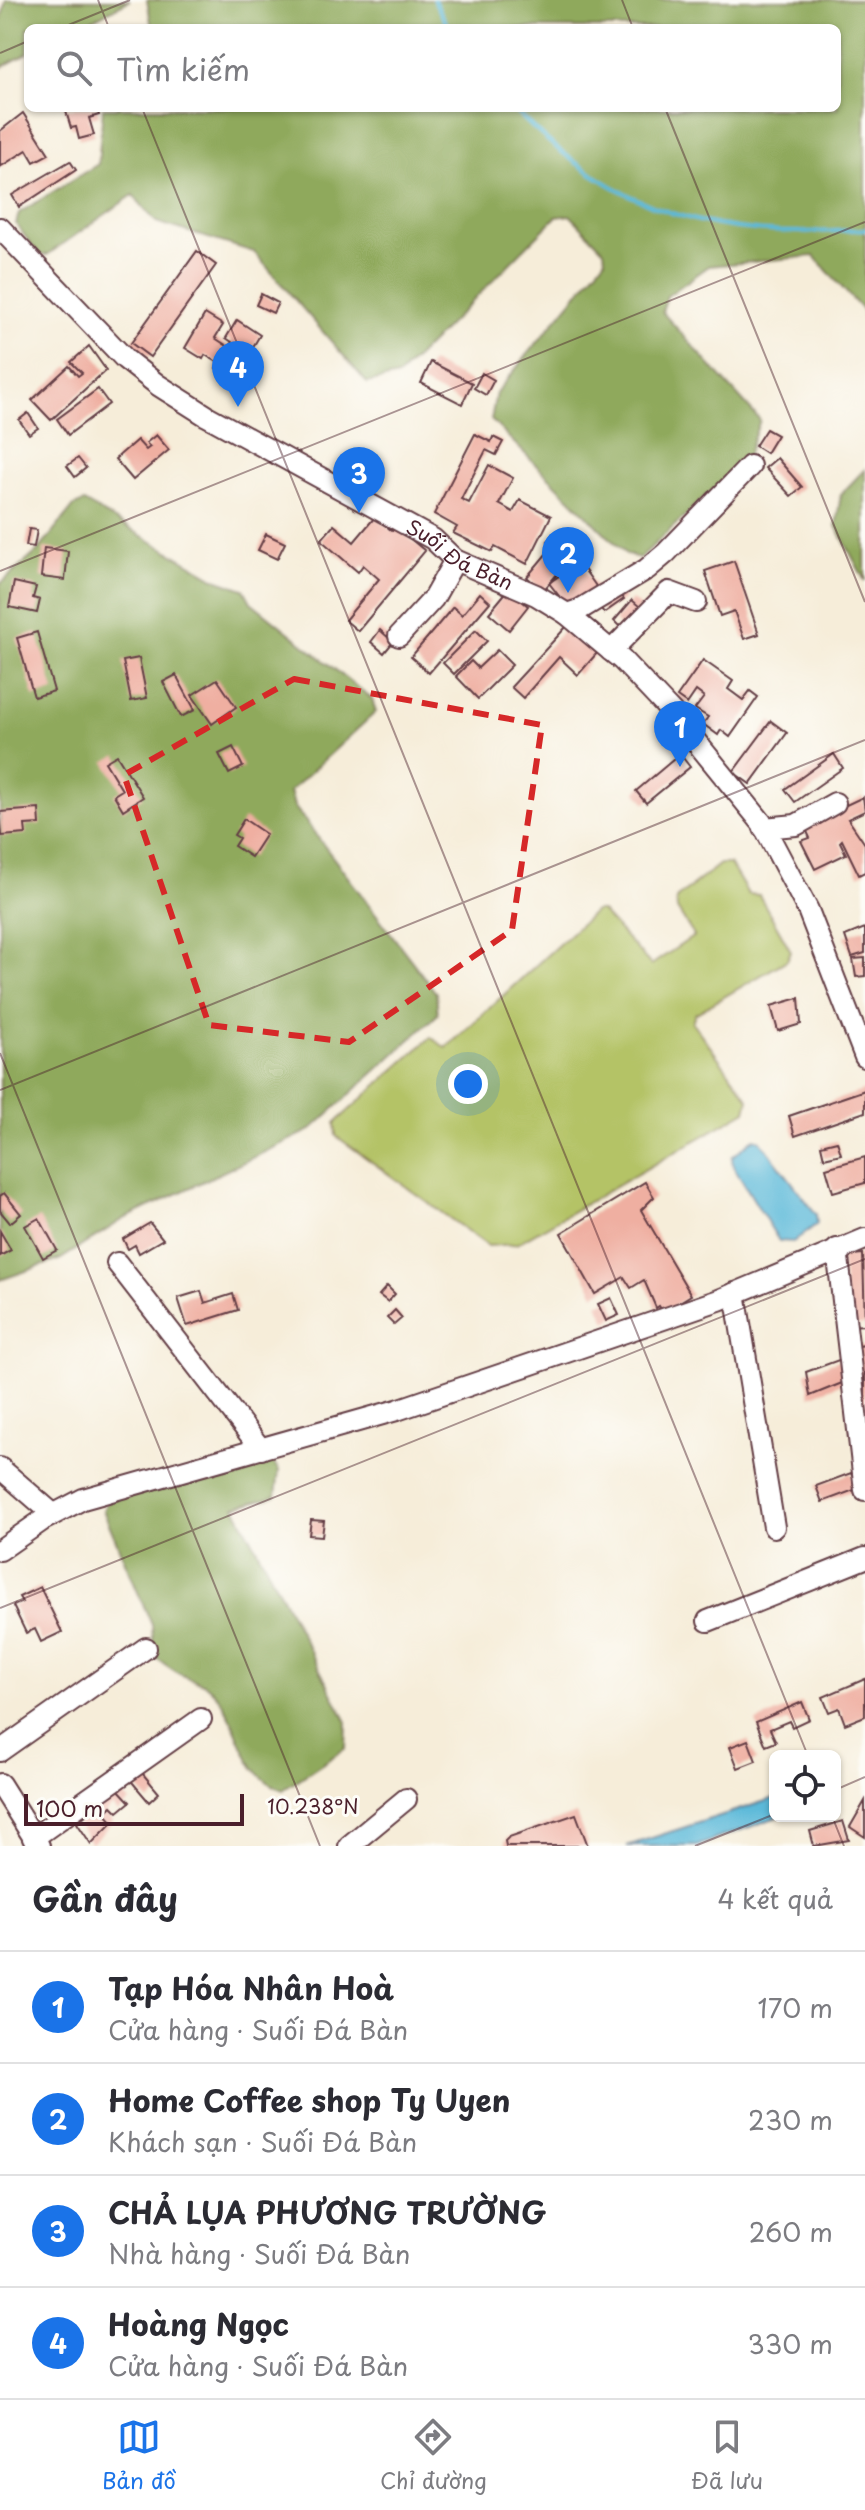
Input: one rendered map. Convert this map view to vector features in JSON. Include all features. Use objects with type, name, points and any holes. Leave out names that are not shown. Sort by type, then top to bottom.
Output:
[{"type":"street","name":"Suối Đá Bàn","points":[[0,228],[125,359],[158,385],[207,416],[433,539],[455,560],[536,595],[567,614],[611,651],[676,717],[764,828],[808,910],[865,1057]]},
{"type":"street","points":[[567,614],[647,569],[750,466]]},
{"type":"street","points":[[399,636],[433,599],[455,560]]},
{"type":"street","points":[[611,651],[669,592],[696,602]]},
{"type":"street","points":[[764,828],[796,825],[835,803]]},
{"type":"street","points":[[0,1550],[53,1514],[83,1499],[397,1410],[735,1293],[865,1239]]},
{"type":"street","points":[[837,1249],[865,1490]]},
{"type":"street","points":[[117,1263],[261,1449]]},
{"type":"street","points":[[735,1293],[774,1527]]},
{"type":"street","points":[[0,1468],[53,1514]]},
{"type":"street","points":[[708,1621],[865,1558]]},
{"type":"street","points":[[0,1751],[146,1648]]},
{"type":"street","points":[[0,1784],[36,1842],[201,1719]]},
{"type":"street","points":[[349,1846],[406,1799]]},
{"type":"highlighted area","points":[[294,679],[542,725],[512,930],[349,1042],[209,1025],[124,775]]},
{"type":"green space","points":[[6,0],[130,0],[84,24],[24,24],[24,55],[0,68],[0,26]]},
{"type":"green space","points":[[147,0],[865,0],[865,328],[863,311],[814,256],[709,266],[667,296],[662,312],[760,420],[746,459],[640,558],[627,555],[491,420],[496,393],[605,260],[604,250],[570,215],[556,217],[398,376],[367,383],[254,252],[156,222],[133,195],[47,255],[39,255],[16,224],[19,213],[98,164],[103,112],[841,112],[841,24],[151,24]]},
{"type":"green space","points":[[865,469],[865,581],[836,526],[841,494]]},
{"type":"green space","points":[[84,502],[218,580],[244,589],[251,602],[372,699],[376,712],[290,791],[294,806],[436,993],[438,1014],[311,1130],[124,1219],[61,1259],[0,1280],[0,584],[38,551],[74,506]]},
{"type":"green space","points":[[720,864],[730,864],[748,894],[759,895],[791,951],[787,960],[695,1014],[692,1022],[749,1099],[746,1111],[516,1244],[488,1246],[336,1136],[335,1123],[431,1037],[446,1048],[595,911],[601,911],[651,965],[694,936],[677,909],[676,899]]},
{"type":"green space","points":[[267,1455],[279,1470],[276,1496],[235,1507],[347,1722],[346,1748],[283,1790],[256,1771],[228,1714],[209,1687],[154,1657],[152,1625],[103,1510],[109,1497]]},
{"type":"water","points":[[755,1138],[760,1140],[816,1214],[817,1224],[793,1242],[779,1241],[733,1166],[732,1157]]},
{"type":"water","points":[[769,1800],[769,1820],[697,1846],[627,1846]]},
{"type":"building","points":[[66,112],[98,112],[99,115],[89,118],[94,135],[79,139],[76,127],[71,128]]},
{"type":"building","points":[[23,113],[49,154],[34,162],[27,150],[0,167],[0,131]]},
{"type":"building","points":[[70,161],[76,170],[19,207],[12,195]]},
{"type":"building","points":[[197,251],[216,265],[150,357],[131,343]]},
{"type":"building","points":[[261,294],[278,303],[273,313],[256,305]]},
{"type":"building","points":[[205,314],[223,325],[215,338],[229,347],[232,342],[226,338],[237,320],[260,335],[234,379],[216,368],[219,363],[205,355],[203,359],[185,348]]},
{"type":"building","points":[[89,346],[106,370],[51,420],[32,400],[69,366],[78,376],[82,373],[71,362]]},
{"type":"building","points":[[431,362],[472,383],[462,404],[421,383]]},
{"type":"building","points":[[482,373],[494,380],[486,395],[474,388]]},
{"type":"building","points":[[98,389],[109,404],[68,435],[57,419]]},
{"type":"building","points":[[28,413],[38,428],[29,434],[19,420]]},
{"type":"building","points":[[766,429],[777,435],[766,453],[755,446]]},
{"type":"building","points":[[475,434],[491,442],[493,437],[503,442],[496,455],[486,450],[461,499],[469,503],[489,465],[513,478],[499,504],[513,512],[520,500],[551,516],[527,564],[495,547],[492,552],[453,533],[457,527],[434,514]]},
{"type":"building","points":[[156,435],[169,450],[133,480],[115,459],[137,440],[146,450],[150,447],[146,443]]},
{"type":"building","points":[[78,458],[86,468],[75,477],[67,466]]},
{"type":"building","points":[[777,458],[802,487],[791,496],[765,468]]},
{"type":"building","points":[[375,517],[392,531],[396,527],[425,551],[358,631],[345,620],[379,579],[363,565],[358,572],[321,540],[334,525],[354,542]]},
{"type":"building","points":[[29,529],[37,530],[34,547],[26,546]]},
{"type":"building","points":[[560,529],[569,539],[557,551],[548,541]]},
{"type":"building","points":[[266,534],[285,543],[277,559],[258,550]]},
{"type":"building","points":[[44,548],[68,551],[65,580],[41,577]]},
{"type":"building","points":[[547,553],[563,567],[543,591],[527,577]]},
{"type":"building","points":[[734,561],[759,634],[744,639],[734,611],[720,616],[705,571]]},
{"type":"building","points":[[579,562],[600,592],[570,610],[549,583]]},
{"type":"building","points":[[14,582],[36,587],[33,598],[40,600],[37,613],[9,607]]},
{"type":"building","points":[[508,590],[528,606],[509,630],[489,613]]},
{"type":"building","points":[[618,590],[624,599],[604,613],[598,604]]},
{"type":"building","points":[[480,593],[490,602],[429,673],[411,657],[453,607],[462,615]]},
{"type":"building","points":[[632,600],[640,607],[622,629],[614,621]]},
{"type":"building","points":[[567,626],[597,653],[578,675],[559,657],[523,698],[511,687]]},
{"type":"building","points":[[380,630],[393,642],[384,653],[371,642]]},
{"type":"building","points":[[476,630],[487,641],[454,674],[443,663]]},
{"type":"building","points":[[37,632],[54,691],[34,697],[17,638]]},
{"type":"building","points":[[497,650],[512,665],[478,699],[456,676],[471,661],[478,668]]},
{"type":"building","points":[[139,658],[147,698],[131,701],[123,661]]},
{"type":"building","points":[[703,660],[733,681],[728,689],[743,700],[750,691],[758,697],[730,737],[721,730],[718,735],[703,724],[708,717],[695,709],[704,697],[696,691],[687,704],[677,697]]},
{"type":"building","points":[[176,675],[195,710],[181,717],[163,682]]},
{"type":"building","points":[[217,679],[236,707],[212,724],[192,695]]},
{"type":"building","points":[[771,721],[787,733],[750,784],[733,772]]},
{"type":"building","points":[[233,747],[243,767],[229,774],[219,754]]},
{"type":"building","points":[[680,754],[690,767],[646,803],[636,791]]},
{"type":"building","points":[[834,754],[843,768],[795,802],[785,789]]},
{"type":"building","points":[[117,755],[143,797],[123,810],[114,795],[122,790],[105,762]]},
{"type":"building","points":[[863,797],[865,811],[848,819],[865,844],[865,872],[859,875],[842,840],[840,842],[846,854],[815,869],[801,841],[810,838],[804,825]]},
{"type":"building","points":[[39,809],[40,824],[25,825],[26,834],[2,836],[0,812]]},
{"type":"building","points":[[244,819],[266,834],[251,857],[234,846],[239,838],[234,835]]},
{"type":"building","points":[[865,928],[865,953],[852,957],[845,936]]},
{"type":"building","points":[[865,958],[865,976],[856,977],[853,959]]},
{"type":"building","points":[[799,998],[801,1024],[778,1031],[771,1006]]},
{"type":"building","points":[[865,1090],[865,1112],[795,1136],[789,1116]]},
{"type":"building","points":[[837,1141],[841,1154],[824,1158],[821,1145]]},
{"type":"building","points":[[865,1157],[865,1183],[833,1192],[826,1168]]},
{"type":"building","points":[[645,1182],[654,1197],[641,1210],[691,1295],[663,1312],[659,1306],[656,1308],[644,1280],[631,1288],[624,1277],[595,1294],[561,1233]]},
{"type":"building","points":[[4,1193],[21,1214],[10,1223],[0,1211],[0,1196]]},
{"type":"building","points":[[39,1218],[57,1250],[43,1258],[25,1226]]},
{"type":"building","points":[[150,1223],[163,1239],[139,1253],[135,1245],[128,1249],[123,1239]]},
{"type":"building","points":[[0,1231],[11,1250],[0,1256]]},
{"type":"building","points":[[863,1254],[865,1325],[849,1326],[841,1256]]},
{"type":"building","points":[[387,1286],[395,1294],[388,1302],[379,1295]]},
{"type":"building","points":[[201,1291],[205,1303],[233,1294],[238,1310],[187,1326],[178,1298]]},
{"type":"building","points":[[611,1298],[619,1315],[606,1321],[598,1304]]},
{"type":"building","points":[[395,1310],[402,1318],[394,1325],[387,1318]]},
{"type":"building","points":[[865,1345],[865,1442],[852,1347]]},
{"type":"building","points":[[844,1358],[847,1381],[810,1396],[806,1372]]},
{"type":"building","points":[[851,1473],[857,1489],[822,1502],[816,1486]]},
{"type":"building","points":[[311,1520],[324,1521],[322,1536],[309,1535]]},
{"type":"building","points":[[40,1587],[62,1632],[41,1642],[35,1629],[26,1633],[13,1606],[22,1602],[19,1597]]},
{"type":"building","points":[[865,1679],[865,1716],[845,1724],[839,1708],[829,1712],[823,1697]]},
{"type":"building","points":[[802,1702],[809,1719],[792,1727],[789,1721],[770,1729],[776,1742],[766,1746],[756,1722]]},
{"type":"building","points":[[748,1740],[756,1761],[738,1768],[730,1747]]},
{"type":"building","points":[[137,1767],[159,1793],[149,1802],[127,1776]]},
{"type":"building","points":[[116,1787],[130,1802],[118,1812],[112,1806],[105,1813],[113,1822],[91,1844],[77,1823]]},
{"type":"building","points":[[865,1801],[865,1837],[850,1827]]},
{"type":"building","points":[[576,1814],[588,1846],[506,1846],[505,1841],[509,1837]]},
{"type":"building","points":[[841,1822],[849,1840],[814,1846],[810,1831]]},
{"type":"waterway","points":[[434,0],[447,24]]},
{"type":"waterway","points":[[516,112],[592,174],[632,197],[673,214],[716,225],[762,231],[865,229]]},
{"type":"place","name":"Hoàng Ngọc","points":[[238,407]]},
{"type":"place","name":"CHẢ LỤA PHƯƠNG TRƯỜNG","points":[[359,513]]},
{"type":"place","name":"Home Coffee shop Ty Uyen","points":[[568,593]]},
{"type":"place","name":"Tạp Hóa Nhân Hoà","points":[[680,767]]}]
